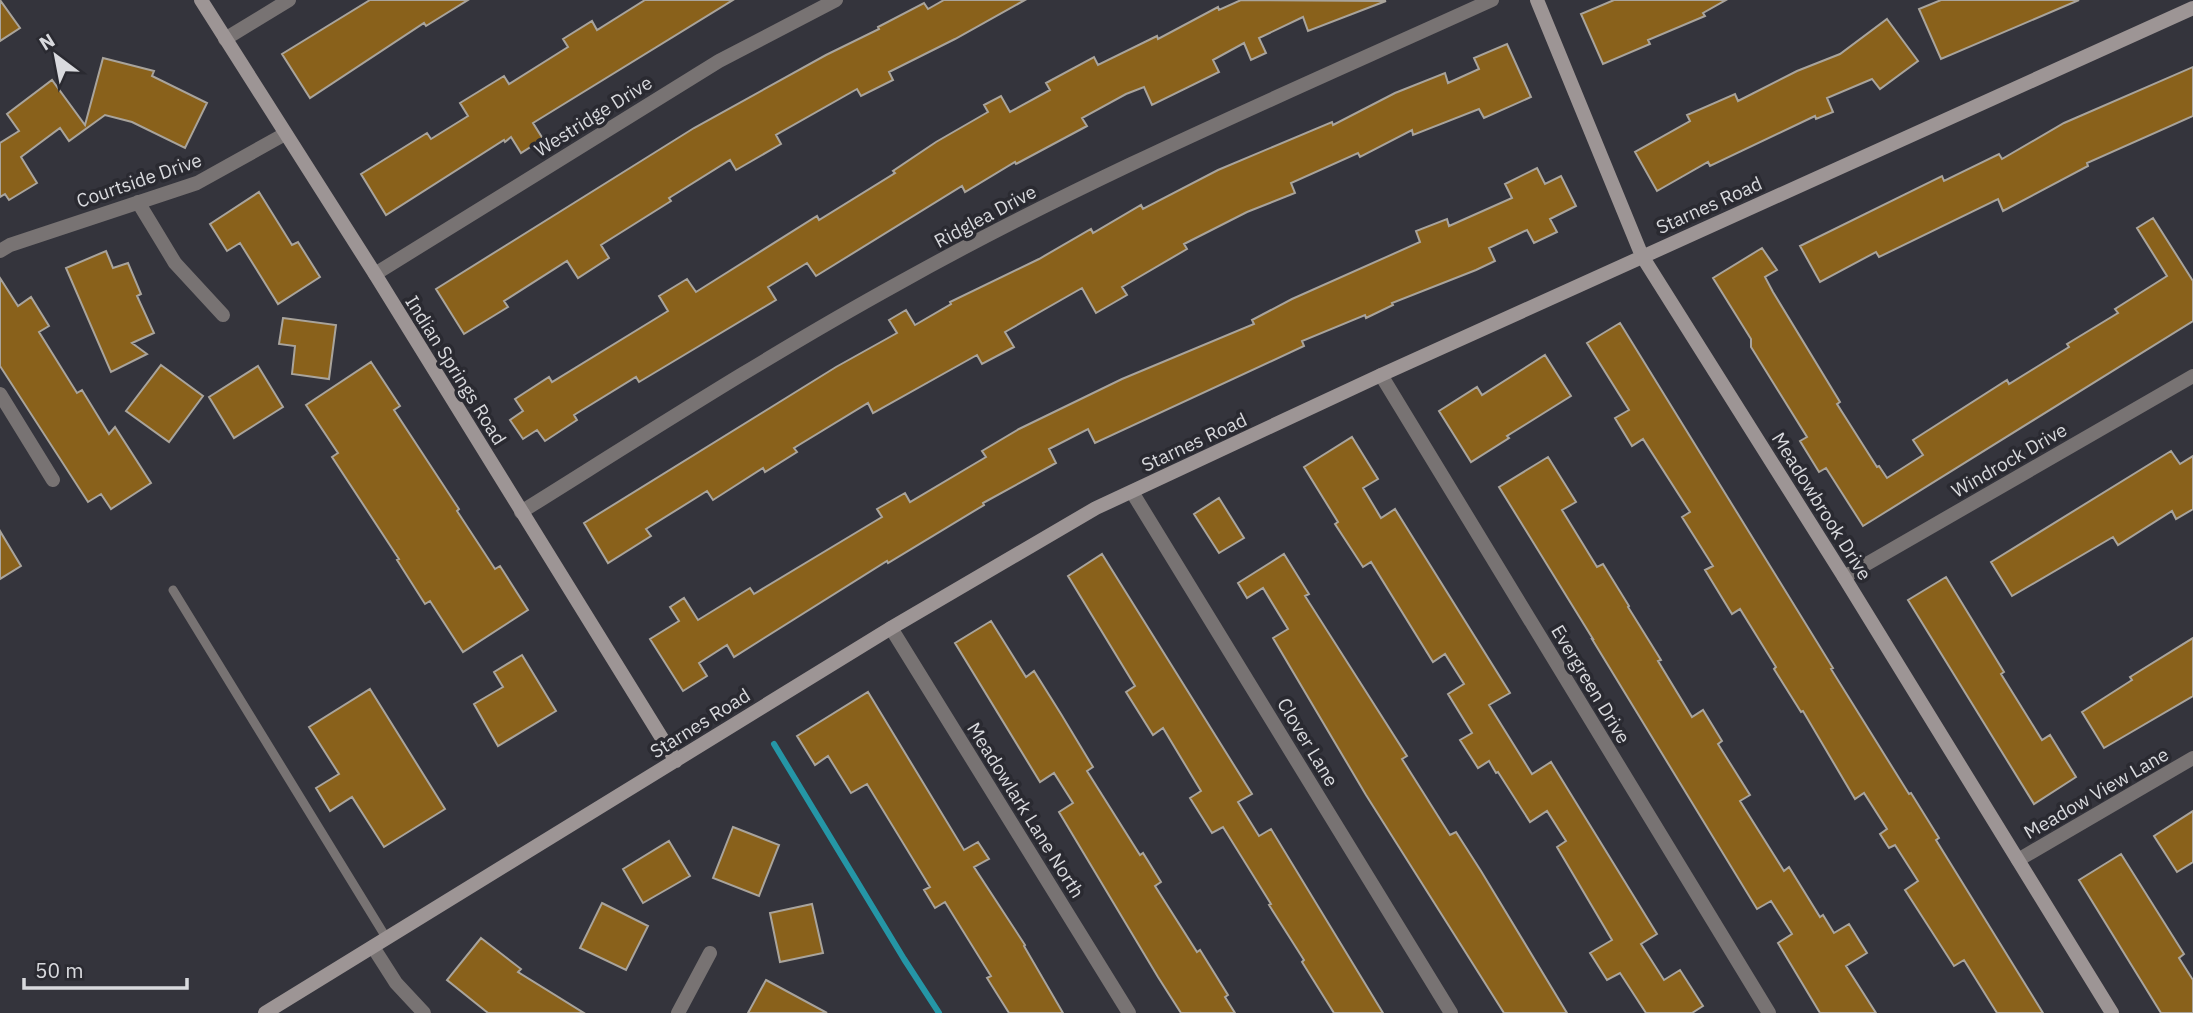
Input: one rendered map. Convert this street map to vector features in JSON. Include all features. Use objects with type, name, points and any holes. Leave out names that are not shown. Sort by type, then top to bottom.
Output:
[{"type":"main road","name":"Indian Springs Road","points":[[201,0],[375,274],[676,761]]},
{"type":"main road","name":"Meadowbrook Drive","points":[[1537,0],[1642,256],[1844,577],[2112,1013]]},
{"type":"main road","name":"Starnes Road","points":[[265,1013],[891,628],[1096,508],[1381,374],[2193,8]]},
{"type":"street","points":[[225,39],[289,0]]},
{"type":"street","name":"Westridge Drive","points":[[375,274],[719,61],[836,0]]},
{"type":"street","name":"Ridglea Drive","points":[[521,512],[783,349],[899,282],[1097,179],[1492,0]]},
{"type":"street","name":"Courtside Drive","points":[[0,251],[10,245],[197,183],[285,134]]},
{"type":"street","points":[[138,202],[175,263],[223,316]]},
{"type":"street","name":"Evergreen Drive","points":[[1381,374],[1769,1013]]},
{"type":"street","name":"Windrock Drive","points":[[1844,577],[2193,376]]},
{"type":"street","points":[[0,394],[53,480]]},
{"type":"street","name":"Clover Lane","points":[[1132,492],[1451,1013]]},
{"type":"street","name":"Meadowlark Lane North","points":[[891,628],[1129,1013]]},
{"type":"street","name":"Meadow View Lane","points":[[2018,860],[2193,758]]},
{"type":"street","points":[[380,943],[396,983],[424,1013]]},
{"type":"street","points":[[678,1013],[710,953]]},
{"type":"lane","points":[[173,590],[380,943]]},
{"type":"building","points":[[0,0],[20,28],[0,41]]},
{"type":"building","points":[[370,0],[468,0],[426,26],[424,23],[310,98],[282,54]]},
{"type":"building","points":[[645,0],[733,0],[533,123],[543,139],[521,153],[511,137],[505,142],[504,140],[386,215],[361,174],[427,133],[431,139],[468,116],[460,103],[504,76],[509,84],[568,47],[563,39],[592,21],[597,30]]},
{"type":"building","points":[[944,0],[1025,0],[889,72],[893,80],[861,96],[857,89],[776,135],[781,144],[736,170],[730,160],[601,245],[609,258],[578,278],[567,261],[504,301],[508,307],[464,334],[436,289],[694,128],[924,3],[928,9]]},
{"type":"building","points":[[1241,0],[1386,1],[1308,31],[1303,17],[1259,38],[1266,53],[1251,60],[1244,43],[1213,60],[1219,72],[1152,105],[1144,87],[1126,94],[1082,118],[1087,126],[1016,164],[1015,162],[965,192],[962,186],[816,276],[807,263],[768,287],[776,300],[639,382],[636,377],[574,415],[577,420],[545,441],[537,430],[523,439],[510,420],[523,411],[515,399],[549,377],[552,382],[668,311],[659,296],[687,279],[696,292],[817,216],[819,220],[895,173],[893,171],[936,142],[988,112],[984,105],[1001,96],[1010,112],[1050,90],[1046,83],[1094,57],[1098,65],[1157,36],[1158,39],[1218,7],[1219,10]]},
{"type":"building","points":[[1614,0],[1726,0],[1703,13],[1705,16],[1648,40],[1650,44],[1603,64],[1581,14]]},
{"type":"building","points":[[1941,0],[2079,0],[1941,59],[1919,9]]},
{"type":"building","points":[[1887,19],[1918,61],[1880,89],[1872,79],[1827,98],[1833,112],[1816,119],[1815,116],[1710,166],[1708,162],[1657,191],[1635,152],[1690,121],[1687,115],[1735,94],[1738,101],[1797,71],[1840,54]]},
{"type":"building","points":[[1507,44],[1531,97],[1484,118],[1479,109],[1413,135],[1412,130],[1360,157],[1358,153],[1291,183],[1295,193],[1247,212],[1184,244],[1187,249],[1122,287],[1127,295],[1096,313],[1082,288],[1005,332],[1014,347],[982,364],[977,355],[873,413],[868,403],[794,448],[797,452],[765,472],[763,468],[713,500],[707,491],[646,529],[651,536],[608,563],[584,523],[836,367],[897,333],[889,320],[906,310],[915,325],[951,304],[950,302],[1039,259],[1091,229],[1093,233],[1141,205],[1143,209],[1218,170],[1332,122],[1333,125],[1395,93],[1445,73],[1448,83],[1479,69],[1474,58]]},
{"type":"building","points":[[103,58],[154,71],[152,76],[207,103],[185,148],[132,122],[105,115],[69,141],[60,128],[21,157],[37,183],[9,200],[5,194],[0,197],[0,143],[19,131],[7,114],[52,80],[85,125]]},
{"type":"building","points":[[2193,67],[2193,116],[2087,163],[2088,166],[2003,211],[1998,199],[1879,257],[1876,252],[1820,282],[1800,246],[1942,176],[1944,181],[1999,154],[2002,159],[2064,123]]},
{"type":"building","points":[[1537,168],[1545,184],[1561,176],[1576,206],[1550,219],[1557,232],[1534,243],[1527,230],[1489,248],[1495,261],[1476,270],[1392,303],[1393,305],[1366,318],[1365,315],[1302,341],[1304,346],[1095,443],[1088,429],[1049,449],[1056,463],[983,503],[984,505],[888,563],[887,561],[734,657],[727,645],[699,663],[707,676],[683,691],[650,639],[679,621],[670,607],[684,598],[698,620],[750,588],[754,594],[882,517],[877,509],[905,493],[910,502],[986,457],[982,451],[1019,429],[1122,379],[1254,324],[1252,320],[1292,299],[1420,242],[1416,231],[1447,219],[1449,226],[1512,198],[1505,184]]},
{"type":"building","points":[[259,192],[292,245],[298,242],[320,277],[278,304],[240,243],[227,251],[210,224]]},
{"type":"building","points":[[2153,218],[2193,281],[2193,321],[1863,526],[1826,468],[1819,472],[1800,441],[1807,437],[1751,347],[1751,339],[1713,278],[1762,248],[1777,270],[1765,277],[1773,292],[1840,402],[1837,404],[1877,467],[1879,466],[1887,478],[1923,455],[1913,440],[2007,380],[2009,384],[2069,347],[2067,344],[2118,313],[2115,309],[2167,276],[2137,228]]},
{"type":"building","points":[[106,251],[113,268],[128,263],[141,294],[137,296],[154,333],[132,343],[147,354],[111,372],[66,268]]},
{"type":"building","points":[[0,278],[18,306],[31,297],[49,326],[39,332],[77,393],[82,390],[109,434],[115,427],[151,483],[111,509],[101,494],[88,502],[0,366]]},
{"type":"building","points":[[283,318],[336,325],[329,379],[292,374],[295,346],[279,344]]},
{"type":"building","points":[[1620,323],[1833,668],[1831,669],[1939,838],[1936,840],[2043,1013],[1997,1013],[1964,960],[1954,966],[1905,890],[1918,881],[1895,845],[1889,848],[1880,834],[1887,829],[1864,793],[1855,799],[1740,609],[1732,614],[1705,570],[1713,566],[1682,517],[1690,512],[1643,439],[1632,446],[1615,418],[1629,410],[1587,343]]},
{"type":"building","points":[[1545,355],[1571,396],[1471,462],[1439,411],[1477,387],[1482,395]]},
{"type":"building","points":[[371,362],[400,406],[394,410],[459,509],[457,511],[495,569],[500,566],[528,610],[463,652],[430,601],[425,604],[397,560],[399,559],[332,457],[338,453],[306,405]]},
{"type":"building","points":[[161,365],[203,396],[169,442],[126,411]]},
{"type":"building","points":[[258,366],[283,407],[234,438],[209,397]]},
{"type":"building","points":[[1352,437],[1378,479],[1363,488],[1381,518],[1395,509],[1510,693],[1489,705],[1532,774],[1551,762],[1657,934],[1641,944],[1664,980],[1680,970],[1703,1006],[1692,1013],[1646,1013],[1620,973],[1607,980],[1590,953],[1612,940],[1557,847],[1566,841],[1547,811],[1530,822],[1489,761],[1478,768],[1460,740],[1472,733],[1448,694],[1464,684],[1445,654],[1433,662],[1371,562],[1363,567],[1335,524],[1338,522],[1304,467]]},
{"type":"building","points":[[2171,451],[2180,464],[2193,456],[2193,509],[2176,519],[2172,511],[2118,545],[2113,537],[2012,596],[1991,562]]},
{"type":"building","points":[[1548,457],[1576,502],[1562,510],[1597,567],[1603,564],[1692,717],[1703,710],[1722,741],[1718,744],[1750,795],[1740,801],[1784,871],[1789,867],[1820,917],[1823,915],[1834,933],[1849,924],[1867,953],[1846,966],[1876,1013],[1820,1013],[1778,943],[1792,934],[1771,901],[1757,909],[1499,487]]},
{"type":"building","points":[[1219,498],[1244,538],[1219,553],[1194,514]]},
{"type":"building","points":[[0,531],[21,566],[0,579]]},
{"type":"building","points":[[1102,554],[1252,794],[1238,802],[1259,836],[1271,829],[1383,1013],[1334,1013],[1223,827],[1212,833],[1190,798],[1201,791],[1163,728],[1153,735],[1126,692],[1135,686],[1068,576]]},
{"type":"building","points":[[1284,554],[1309,594],[1305,596],[1407,756],[1402,759],[1450,835],[1456,832],[1567,1013],[1504,1013],[1366,795],[1273,638],[1288,629],[1263,588],[1247,598],[1238,583]]},
{"type":"building","points":[[1946,577],[2042,740],[2050,735],[2076,777],[2034,804],[1908,600]]},
{"type":"building","points":[[991,621],[1026,677],[1034,671],[1061,714],[1093,767],[1087,771],[1140,855],[1143,853],[1161,882],[1155,886],[1197,952],[1200,950],[1228,995],[1225,997],[1235,1013],[1181,1013],[1158,977],[1059,812],[1073,803],[1054,773],[1040,782],[955,643]]},
{"type":"building","points":[[2193,638],[2193,696],[2104,748],[2082,712],[2132,680],[2130,677]]},
{"type":"building","points":[[522,655],[556,711],[498,746],[474,704],[503,687],[494,672]]},
{"type":"building","points":[[370,689],[445,809],[384,847],[352,797],[330,811],[316,788],[339,774],[309,727]]},
{"type":"building","points":[[868,692],[964,850],[978,842],[989,859],[974,867],[1025,945],[1063,1013],[1009,1013],[987,978],[991,976],[945,902],[935,908],[924,890],[930,887],[867,784],[851,793],[828,756],[815,765],[797,736]]},
{"type":"building","points":[[2193,811],[2193,862],[2177,872],[2154,836]]},
{"type":"building","points":[[733,827],[779,845],[759,896],[713,878]]},
{"type":"building","points":[[669,841],[690,876],[643,903],[623,869]]},
{"type":"building","points":[[2121,854],[2184,954],[2179,958],[2193,980],[2193,1013],[2161,1013],[2079,880]]},
{"type":"building","points":[[602,903],[648,926],[626,970],[580,948]]},
{"type":"building","points":[[812,904],[823,953],[780,962],[770,913]]},
{"type":"building","points":[[481,938],[521,969],[518,972],[584,1013],[488,1013],[447,980]]},
{"type":"building","points":[[766,980],[827,1013],[748,1013]]},
{"type":"waterway","points":[[774,744],[939,1013]]}]
